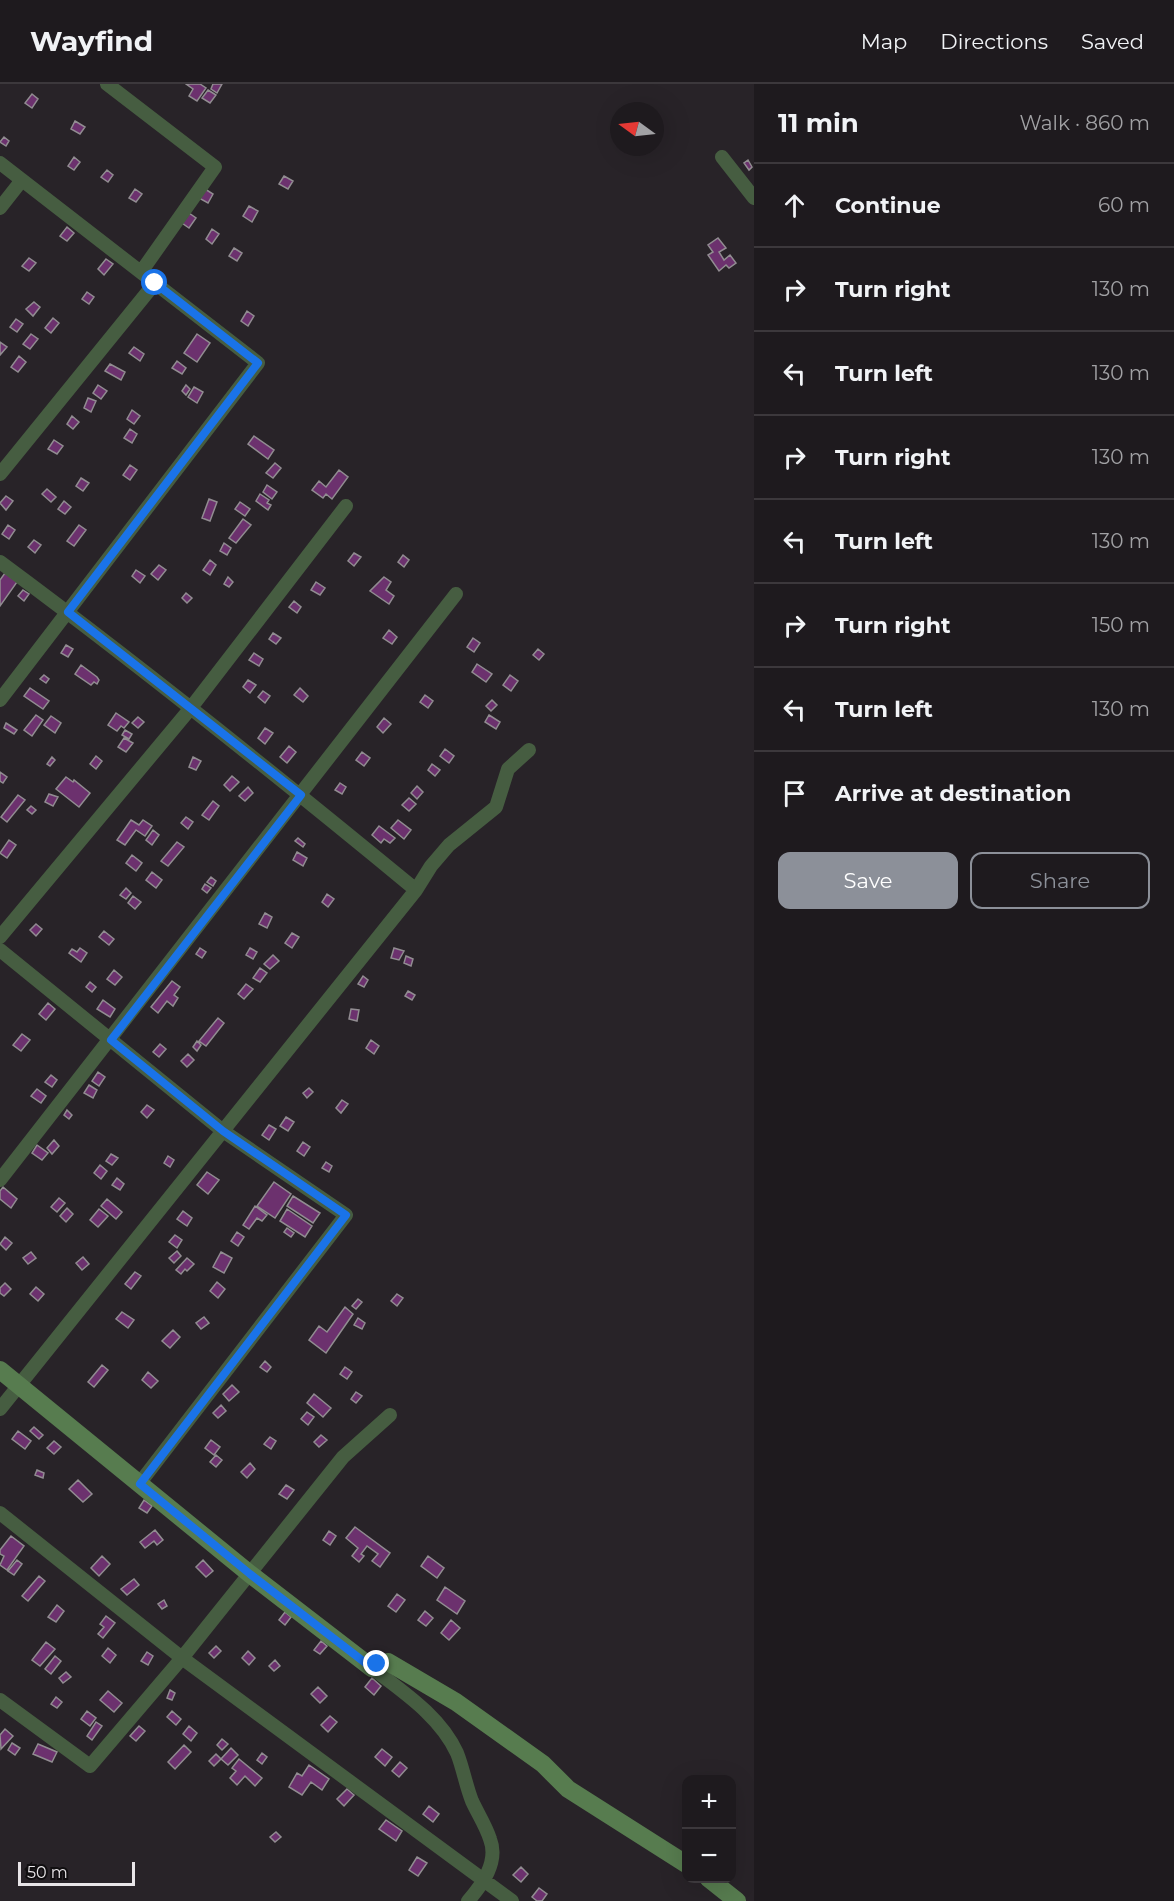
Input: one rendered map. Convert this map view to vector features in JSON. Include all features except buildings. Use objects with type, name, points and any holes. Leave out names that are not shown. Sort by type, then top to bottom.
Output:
[{"type":"street","points":[[107,84],[215,167],[141,272]]},
{"type":"street","points":[[722,158],[754,198]]},
{"type":"street","points":[[0,163],[258,363],[0,700]]},
{"type":"street","points":[[0,208],[22,180]]},
{"type":"street","points":[[0,474],[155,283]]},
{"type":"street","points":[[0,938],[190,709],[346,506]]},
{"type":"street","points":[[0,562],[68,612],[301,795],[416,891]]},
{"type":"street","points":[[0,1180],[456,594]]},
{"type":"street","points":[[0,1409],[416,891],[431,866],[449,844],[496,807],[508,769],[529,750]]},
{"type":"street","points":[[0,950],[223,1131],[346,1215],[140,1484]]},
{"type":"street","points":[[0,1370],[250,1574],[418,1704],[443,1731],[456,1752],[472,1800],[491,1841],[492,1856],[486,1880],[468,1901]]},
{"type":"street","points":[[0,1700],[90,1766],[182,1658],[343,1457],[390,1415]]},
{"type":"street","points":[[0,1513],[182,1658],[512,1901]]},
{"type":"street","points":[[372,1668],[377,1664],[388,1662],[456,1702],[543,1764],[568,1789],[682,1861]]},
{"type":"street","points":[[714,1883],[737,1901]]},
{"type":"route","points":[[155,283],[258,363],[68,612],[301,795],[111,1040],[223,1131],[346,1215],[140,1484],[250,1574],[372,1668],[377,1664]]}]
